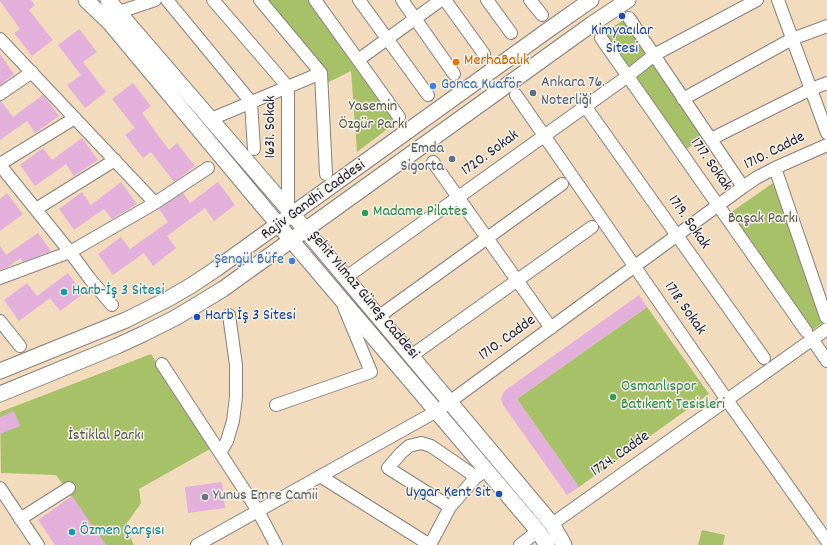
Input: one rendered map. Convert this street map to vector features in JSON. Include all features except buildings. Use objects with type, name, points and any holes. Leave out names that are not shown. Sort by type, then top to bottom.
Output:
[{"type":"main road","name":"Şehit Yılmaz Güneş Caddesi","points":[[86,0],[109,22],[291,240],[437,411],[481,473],[538,531],[547,545]]},
{"type":"main road","name":"Şehit Yılmaz Güneş Caddesi","points":[[108,0],[290,211],[450,402],[552,524],[564,545]]},
{"type":"main road","name":"Rajiv Gandhi Caddesi","points":[[0,371],[126,320],[192,285],[278,224],[290,211],[591,0]]},
{"type":"main road","name":"Rajiv Gandhi Caddesi","points":[[0,394],[116,346],[175,318],[222,289],[592,24],[628,0]]},
{"type":"street","points":[[119,12],[155,0]]},
{"type":"street","points":[[167,0],[251,102],[254,149]]},
{"type":"street","name":"1631. Sokak","points":[[213,0],[288,87],[290,211]]},
{"type":"street","points":[[260,0],[321,73],[326,174]]},
{"type":"street","points":[[315,0],[399,117]]},
{"type":"street","points":[[359,0],[428,95]]},
{"type":"street","points":[[402,0],[454,74]]},
{"type":"street","points":[[358,60],[441,0]]},
{"type":"street","points":[[445,0],[484,54]]},
{"type":"street","points":[[487,0],[511,33]]},
{"type":"street","points":[[530,0],[542,15]]},
{"type":"street","name":"1720. Sokak","points":[[345,278],[628,76],[654,55],[757,0]]},
{"type":"street","points":[[778,0],[827,133]]},
{"type":"street","name":"1717. Sokak","points":[[629,18],[743,187]]},
{"type":"street","points":[[683,99],[792,39],[827,26]]},
{"type":"street","name":"1717. Sokak","points":[[601,38],[827,361]]},
{"type":"street","points":[[0,39],[155,203]]},
{"type":"street","points":[[0,94],[32,72]]},
{"type":"street","points":[[211,119],[321,73]]},
{"type":"street","points":[[711,139],[811,89],[827,83]]},
{"type":"street","name":"1718. Sokak","points":[[516,95],[727,400],[827,541]]},
{"type":"street","name":"1719. Sokak","points":[[585,106],[764,358]]},
{"type":"street","points":[[75,118],[0,165],[112,305]]},
{"type":"street","name":"1710. Cadde","points":[[198,545],[437,411],[743,187],[775,168],[827,145]]},
{"type":"street","points":[[36,209],[115,160]]},
{"type":"street","points":[[432,162],[551,328]]},
{"type":"street","points":[[0,278],[70,252],[155,203],[208,168]]},
{"type":"street","points":[[775,168],[826,323]]},
{"type":"street","points":[[378,316],[562,184]]},
{"type":"street","points":[[411,356],[592,227]]},
{"type":"street","points":[[276,405],[371,372],[341,299]]},
{"type":"street","points":[[220,453],[227,441],[233,421],[236,397],[236,365],[229,315]]},
{"type":"street","points":[[0,322],[20,346]]},
{"type":"street","name":"1724. Cadde","points":[[552,524],[727,400],[826,323]]},
{"type":"street","points":[[162,364],[258,511],[276,545]]},
{"type":"street","points":[[320,476],[430,545],[450,507],[481,473],[430,446],[421,443],[409,446],[388,468],[450,507]]},
{"type":"street","points":[[0,488],[38,545]]},
{"type":"street","points":[[20,518],[69,488]]},
{"type":"street","points":[[520,545],[538,531]]},
{"type":"green space","name":"Yasemin Özgür Parkı","points":[[264,0],[311,0],[398,121],[357,152],[351,71],[327,83]]},
{"type":"green space","points":[[625,19],[706,136],[683,151],[602,34]]},
{"type":"green space","name":"Başak Parkı","points":[[773,183],[825,321],[811,331],[730,213]]},
{"type":"green space","name":"Osmanlıspor Batıkent Tesisleri","points":[[647,307],[709,394],[579,487],[517,399]]},
{"type":"green space","name":"İstiklal Parkı","points":[[151,354],[210,449],[139,489],[141,503],[125,526],[134,545],[106,545],[56,475],[1,473],[0,412]]},
{"type":"green space","points":[[702,530],[725,535],[723,545],[698,545]]},
{"type":"place","name":"Kimyacılar Sitesi","points":[[622,16]]},
{"type":"place","name":"MerhaBalık","points":[[456,62]]},
{"type":"place","name":"Gonca Kuaför","points":[[433,86]]},
{"type":"place","name":"Ankara 76. Noterliği","points":[[533,93]]},
{"type":"place","name":"Emda Sigorta","points":[[452,159]]},
{"type":"place","name":"Madame Pilates","points":[[365,213]]},
{"type":"place","name":"Şengül Büfe","points":[[292,261]]},
{"type":"place","name":"Harb-İş 3 Sitesi","points":[[64,292]]},
{"type":"place","name":"Harb İş 3 Sitesi","points":[[197,317]]},
{"type":"place","name":"Osmanlıspor Batıkent Tesisleri","points":[[613,397]]},
{"type":"place","name":"Uygar Kent Sit","points":[[499,494]]},
{"type":"place","name":"Yunus Emre Camii","points":[[205,497]]},
{"type":"place","name":"Özmen Çarşısı","points":[[72,532]]}]
